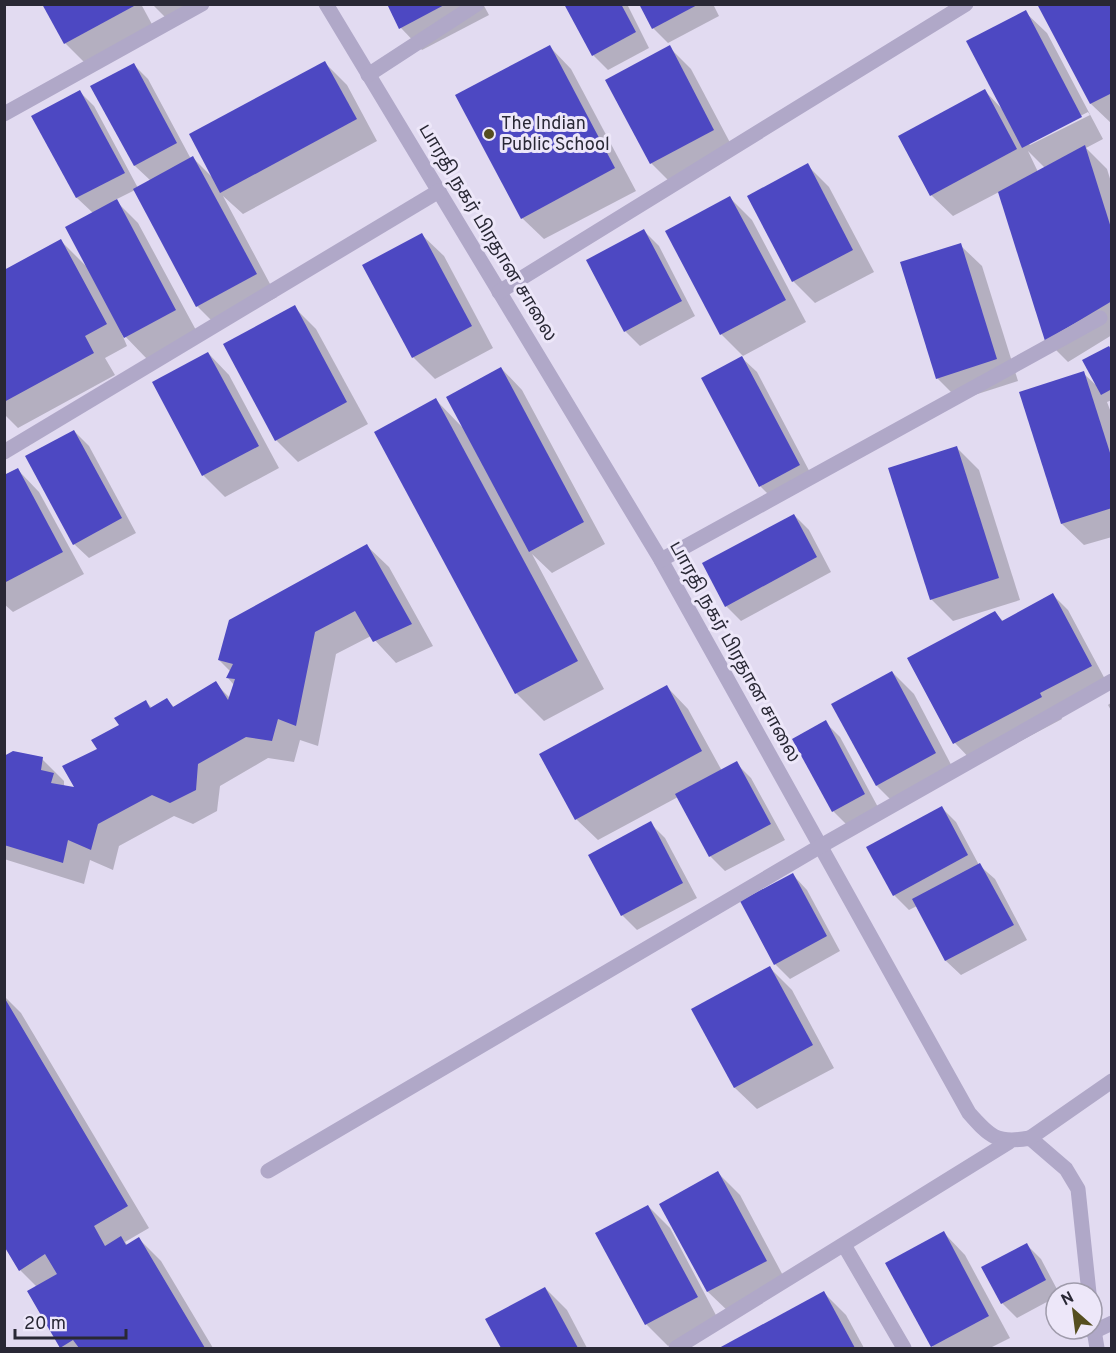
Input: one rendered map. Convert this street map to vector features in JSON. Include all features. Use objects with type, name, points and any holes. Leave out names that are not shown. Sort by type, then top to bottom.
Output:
[{"type":"street","points":[[4,114],[202,4]]},
{"type":"street","name":"பாரதி நகர் பிரதான சாலை","points":[[326,4],[661,560],[969,1113],[987,1133],[1009,1142]]},
{"type":"street","points":[[368,75],[477,4]]},
{"type":"street","points":[[499,292],[966,4]]},
{"type":"street","points":[[4,452],[440,191]]},
{"type":"street","points":[[661,560],[1100,318]]},
{"type":"street","points":[[268,1171],[819,847],[1112,681]]},
{"type":"street","points":[[676,1348],[1009,1142],[1030,1138],[1112,1081]]},
{"type":"street","points":[[1030,1138],[1066,1169],[1078,1189],[1088,1281]]},
{"type":"street","points":[[844,1245],[904,1348]]},
{"type":"building","points":[[42,4],[133,4],[134,6],[64,44]]},
{"type":"building","points":[[387,4],[446,4],[399,29]]},
{"type":"building","points":[[564,4],[621,4],[636,32],[592,56]]},
{"type":"building","points":[[639,4],[699,4],[652,29]]},
{"type":"building","points":[[1037,4],[1111,4],[1112,93],[1090,104]]},
{"type":"building","points":[[1026,10],[1082,117],[1022,148],[966,41]]},
{"type":"building","points":[[550,45],[615,168],[521,219],[455,95]]},
{"type":"building","points":[[670,45],[714,130],[650,164],[605,80]]},
{"type":"building","points":[[325,61],[357,119],[220,193],[189,134]]},
{"type":"building","points":[[134,63],[177,143],[134,166],[90,86]]},
{"type":"building","points":[[985,89],[1017,149],[930,196],[898,136]]},
{"type":"building","points":[[80,90],[125,173],[76,198],[31,116]]},
{"type":"building","points":[[1085,145],[1112,231],[1112,301],[1045,341],[998,192]]},
{"type":"building","points":[[193,156],[257,274],[196,307],[133,189]]},
{"type":"building","points":[[808,163],[853,250],[792,282],[747,196]]},
{"type":"building","points":[[730,196],[786,300],[720,335],[665,231]]},
{"type":"building","points":[[117,199],[176,310],[124,338],[65,227]]},
{"type":"building","points":[[644,229],[682,301],[624,332],[586,260]]},
{"type":"building","points":[[422,233],[472,326],[412,358],[362,265]]},
{"type":"building","points":[[61,239],[107,324],[85,336],[94,353],[4,402],[4,270]]},
{"type":"building","points":[[961,243],[997,359],[936,379],[900,262]]},
{"type":"building","points":[[295,305],[347,402],[275,441],[223,344]]},
{"type":"building","points":[[1109,346],[1112,351],[1112,389],[1101,395],[1082,360]]},
{"type":"building","points":[[208,352],[259,446],[202,476],[152,382]]},
{"type":"building","points":[[742,356],[800,465],[759,487],[701,378]]},
{"type":"building","points":[[501,367],[584,522],[529,552],[446,397]]},
{"type":"building","points":[[1084,371],[1112,459],[1112,508],[1061,524],[1019,392]]},
{"type":"building","points":[[436,398],[578,661],[515,694],[374,432]]},
{"type":"building","points":[[74,430],[122,518],[73,545],[25,456]]},
{"type":"building","points":[[957,446],[999,578],[930,600],[888,468]]},
{"type":"building","points":[[18,468],[63,552],[4,583],[4,475]]},
{"type":"building","points":[[794,514],[817,557],[725,607],[702,563]]},
{"type":"building","points":[[367,544],[412,624],[373,642],[355,611],[315,632],[296,726],[278,719],[272,741],[246,737],[198,764],[196,790],[170,803],[152,795],[98,824],[91,850],[68,840],[63,863],[4,845],[4,756],[13,751],[43,757],[41,770],[54,773],[51,783],[74,787],[62,766],[97,749],[91,740],[119,725],[114,718],[146,700],[150,708],[167,698],[173,707],[216,681],[228,700],[235,679],[226,678],[233,664],[218,660],[229,620]]},
{"type":"building","points":[[1053,593],[1092,666],[1040,693],[1042,697],[953,744],[907,658],[995,611],[1002,621]]},
{"type":"building","points":[[892,671],[936,753],[876,786],[831,704]]},
{"type":"building","points":[[667,685],[702,751],[575,820],[539,754]]},
{"type":"building","points":[[826,720],[865,794],[832,812],[792,739]]},
{"type":"building","points":[[737,761],[771,824],[709,857],[675,794]]},
{"type":"building","points":[[942,806],[968,855],[893,896],[866,847]]},
{"type":"building","points":[[651,821],[683,883],[621,916],[588,855]]},
{"type":"building","points":[[980,863],[1014,925],[945,961],[912,899]]},
{"type":"building","points":[[793,873],[827,936],[774,965],[740,901]]},
{"type":"building","points":[[770,966],[813,1045],[734,1088],[691,1009]]},
{"type":"building","points":[[4,997],[128,1206],[94,1226],[105,1246],[121,1236],[126,1245],[139,1237],[205,1348],[79,1348],[73,1340],[60,1348],[27,1291],[57,1274],[45,1254],[19,1271],[4,1246]]},
{"type":"building","points":[[718,1171],[767,1261],[707,1292],[659,1204]]},
{"type":"building","points":[[648,1205],[698,1297],[645,1325],[595,1233]]},
{"type":"building","points":[[944,1231],[989,1316],[931,1347],[885,1263]]},
{"type":"building","points":[[1027,1243],[1046,1280],[1001,1304],[981,1267]]},
{"type":"building","points":[[545,1287],[578,1348],[501,1348],[485,1319]]},
{"type":"building","points":[[824,1291],[855,1348],[719,1348]]},
{"type":"place","name":"The Indian Public School","points":[[489,134]]}]
